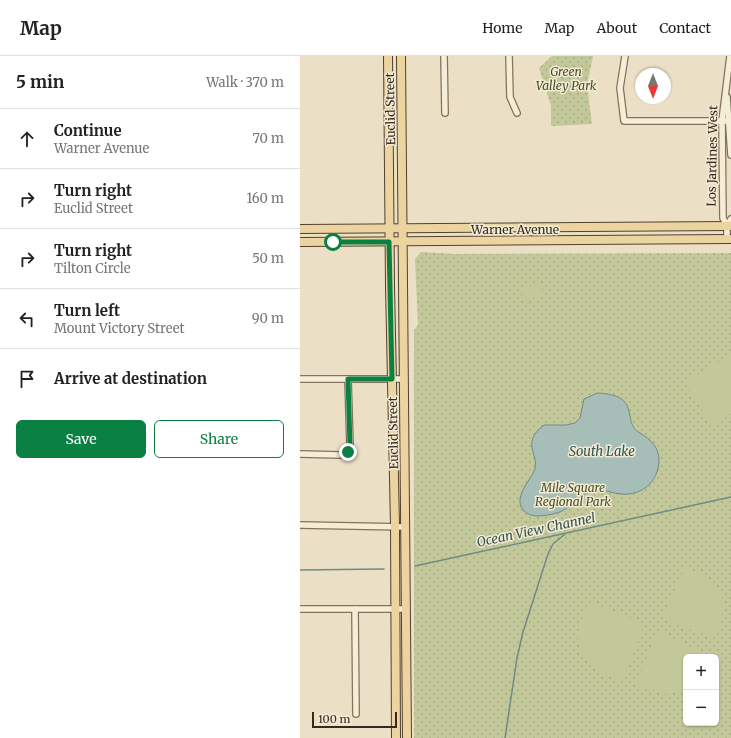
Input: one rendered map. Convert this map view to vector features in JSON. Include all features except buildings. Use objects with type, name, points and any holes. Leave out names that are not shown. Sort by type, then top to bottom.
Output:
[{"type":"main road","name":"Euclid Street","points":[[388,56],[389,242],[395,526],[394,609],[396,738]]},
{"type":"main road","name":"Euclid Street","points":[[401,56],[408,738]]},
{"type":"main road","name":"Warner Avenue","points":[[300,229],[730,224]]},
{"type":"main road","name":"Warner Avenue","points":[[300,242],[729,239]]},
{"type":"street","points":[[444,56],[445,113]]},
{"type":"street","points":[[509,56],[510,97],[517,113]]},
{"type":"street","points":[[624,56],[620,88],[624,121],[730,121]]},
{"type":"street","name":"Los Jardines West","points":[[729,239],[730,224],[723,218],[722,121],[728,85],[730,56]]},
{"type":"street","name":"Los Jardines West","points":[[728,85],[731,155]]},
{"type":"street","points":[[300,379],[404,379]]},
{"type":"street","points":[[300,454],[341,454],[348,452],[350,446],[348,379]]},
{"type":"street","points":[[300,525],[406,526]]},
{"type":"street","points":[[300,609],[406,609]]},
{"type":"street","points":[[355,609],[356,714]]},
{"type":"green space","name":"Green Valley Park","points":[[552,56],[593,56],[587,85],[592,124],[551,126],[551,106],[539,68]]},
{"type":"green space","name":"Mile Square Regional Park","points":[[421,252],[455,254],[731,253],[731,738],[414,738],[414,330],[418,325],[415,259]]},
{"type":"green space","points":[[541,284],[543,297],[523,299],[521,287]]},
{"type":"green space","points":[[731,354],[731,414],[711,426],[685,382]]},
{"type":"green space","points":[[685,568],[709,579],[721,594],[723,603],[722,613],[714,638],[666,621],[663,615]]},
{"type":"green space","points":[[591,602],[642,623],[643,628],[622,682],[595,668],[582,654],[578,636],[580,624]]},
{"type":"green space","points":[[660,632],[703,654],[683,654],[683,690],[667,694],[636,685],[656,634]]},
{"type":"water","name":"South Lake","points":[[597,393],[612,395],[621,399],[626,404],[634,428],[654,444],[658,452],[659,461],[656,475],[648,486],[636,493],[621,494],[596,490],[585,494],[567,508],[557,513],[539,516],[527,513],[521,507],[520,497],[535,467],[532,444],[536,432],[544,425],[566,425],[575,423],[580,418],[584,399]]},
{"type":"waterway","name":"Ocean View Channel","points":[[415,566],[731,497]]},
{"type":"waterway","points":[[505,738],[517,658],[523,632],[548,554],[553,544],[565,534]]},
{"type":"waterway","name":"Ocean View Channel","points":[[300,570],[384,569]]},
{"type":"route","points":[[333,242],[389,242],[392,379],[348,379],[350,446],[348,452]]}]
